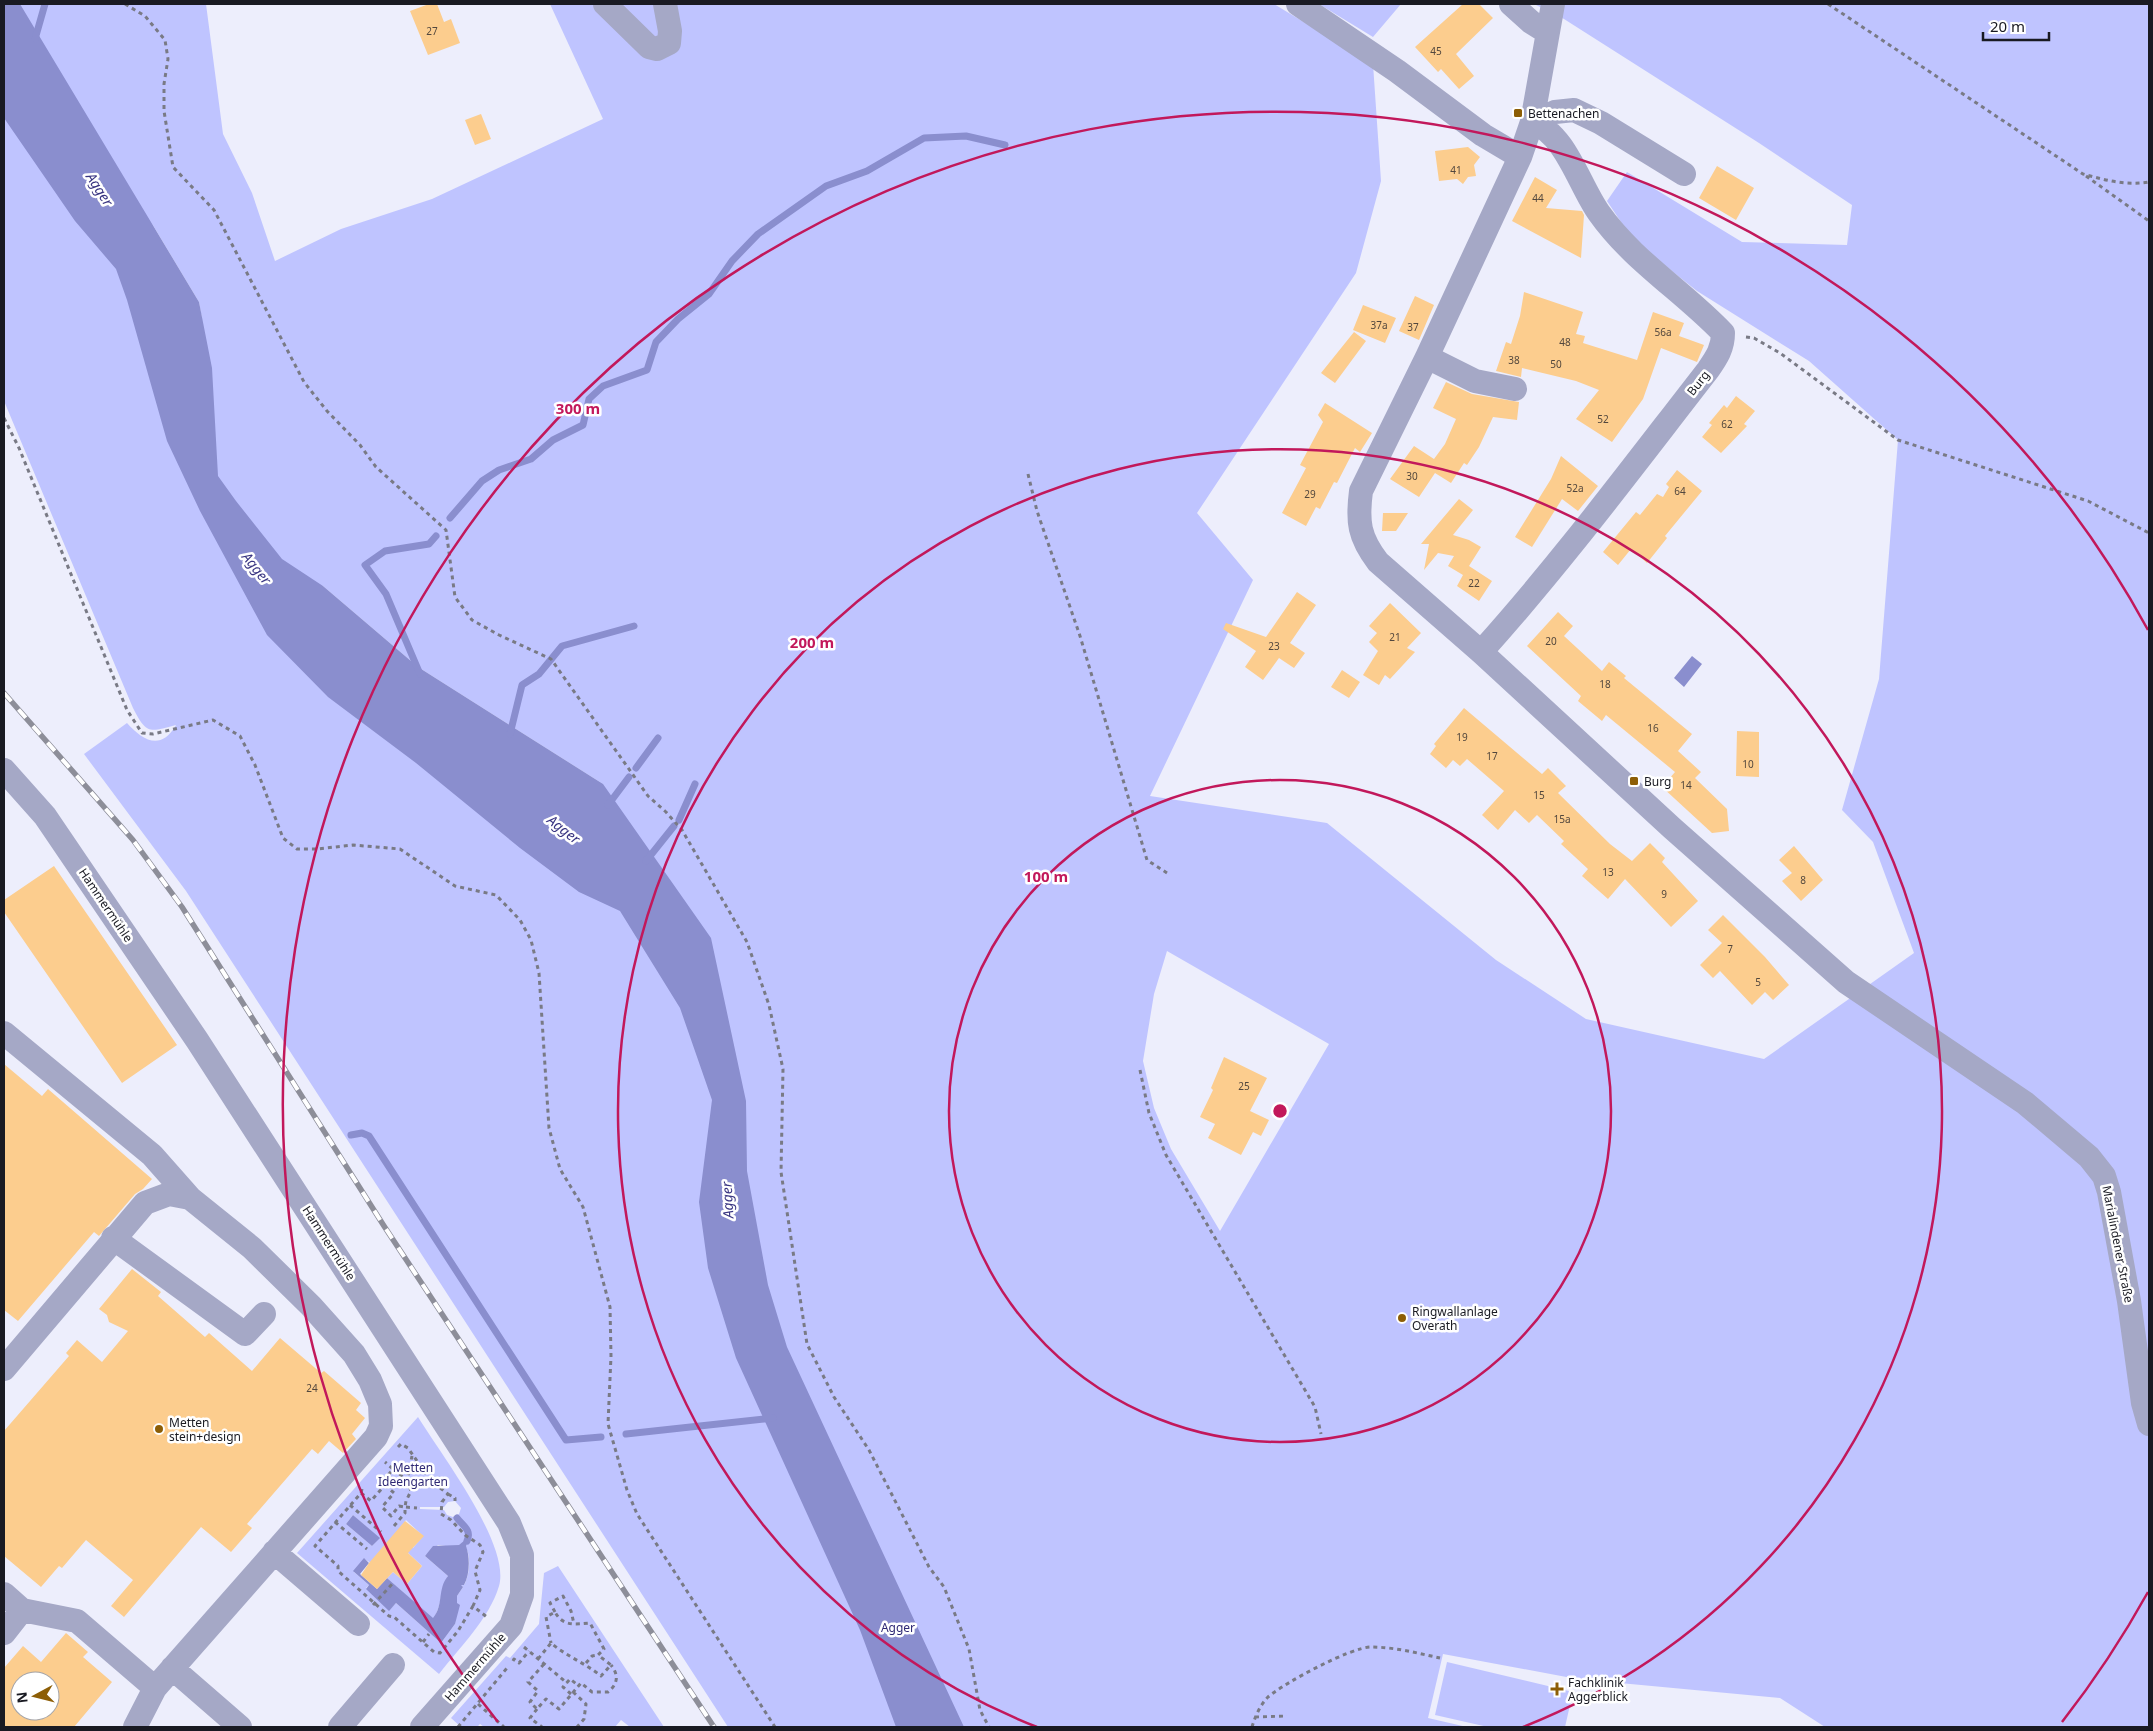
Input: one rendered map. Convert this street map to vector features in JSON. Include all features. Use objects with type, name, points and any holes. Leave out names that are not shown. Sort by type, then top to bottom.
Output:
[{"type":"street","points":[[605,4],[649,47],[657,49],[669,43],[670,31],[665,4]]},
{"type":"street","points":[[1298,4],[1396,71],[1483,135],[1520,157]]},
{"type":"street","points":[[1511,4],[1530,22],[1547,32]]},
{"type":"street","points":[[1481,652],[1378,562],[1367,547],[1361,534],[1358,515],[1361,491],[1427,357],[1520,157],[1532,122],[1553,4]]},
{"type":"street","points":[[1532,122],[1555,112],[1574,110],[1601,123],[1684,174]]},
{"type":"street","points":[[1532,122],[1545,126],[1555,137],[1599,213],[1636,257],[1707,316],[1723,332]]},
{"type":"street","name":"Burg","points":[[1481,652],[1522,606],[1708,370],[1720,353],[1723,343],[1723,332]]},
{"type":"street","points":[[1427,357],[1475,381],[1515,389]]},
{"type":"street","name":"Marialindener Straße","points":[[1481,652],[1672,828],[1846,982],[2025,1103],[2089,1157],[2104,1176],[2115,1222],[2130,1301],[2143,1403],[2149,1424]]},
{"type":"street","name":"Hammermühle","points":[[4,770],[45,816],[197,1040],[509,1522],[522,1555],[522,1595],[511,1626],[422,1727]]},
{"type":"street","points":[[7,1043],[152,1155],[190,1198],[252,1248],[311,1306],[354,1354],[370,1380],[380,1404],[381,1426],[376,1437],[172,1668],[156,1688],[138,1726]]},
{"type":"street","points":[[4,1369],[113,1238],[145,1203],[169,1194],[190,1198]]},
{"type":"street","points":[[113,1238],[245,1334],[264,1314]]},
{"type":"street","points":[[274,1552],[358,1624]]},
{"type":"street","points":[[4,1594],[22,1610],[77,1621],[156,1688]]},
{"type":"street","points":[[4,1633],[22,1610]]},
{"type":"street","points":[[340,1727],[393,1665]]},
{"type":"street","points":[[172,1668],[240,1727]]},
{"type":"path","points":[[125,4],[145,16],[165,40],[168,60],[164,84],[164,111],[173,167],[214,210],[304,382],[327,411],[360,444],[376,467],[446,530],[455,597],[472,620],[499,635],[552,658],[648,796],[682,830],[746,942],[769,1005],[783,1069],[781,1172],[807,1344],[834,1397],[870,1450],[929,1567],[944,1587],[969,1649],[980,1710],[989,1727]]},
{"type":"path","points":[[1828,4],[2083,174],[2149,221]]},
{"type":"path","points":[[2083,174],[2113,182],[2138,184],[2149,182]]},
{"type":"path","points":[[1723,332],[1754,338],[1780,354],[1898,440],[2088,502],[2149,534]]},
{"type":"path","points":[[4,418],[19,448],[127,710],[142,733],[153,734],[213,720],[240,736],[255,765],[283,838],[296,849],[352,846],[400,850],[455,886],[496,895],[520,920],[531,940],[538,973],[549,1128],[560,1169],[582,1207],[610,1307],[612,1356],[608,1424],[627,1490],[637,1514],[775,1727]]},
{"type":"path","points":[[1028,474],[1037,511],[1080,636],[1147,860],[1167,873]]},
{"type":"path","points":[[1140,1070],[1149,1113],[1166,1155],[1315,1407],[1320,1434]]},
{"type":"path","points":[[405,1446],[431,1481],[455,1498],[454,1501]]},
{"type":"path","points":[[407,1480],[412,1456]]},
{"type":"path","points":[[378,1469],[386,1460],[407,1480],[411,1491],[406,1501],[405,1513],[394,1526]]},
{"type":"path","points":[[394,1469],[382,1483],[394,1493],[382,1507],[392,1516],[399,1506],[417,1508]]},
{"type":"path","points":[[366,1483],[361,1493],[314,1546],[338,1566],[338,1572],[374,1604],[389,1616],[394,1617],[434,1652],[440,1654],[458,1631],[480,1590],[475,1571],[483,1552],[480,1545],[465,1535],[451,1520],[441,1514],[442,1502],[448,1494]]},
{"type":"path","points":[[361,1493],[371,1501],[385,1485]]},
{"type":"path","points":[[350,1505],[381,1532]]},
{"type":"path","points":[[335,1522],[367,1549]]},
{"type":"path","points":[[374,1604],[393,1583]]},
{"type":"path","points":[[574,1624],[573,1616],[563,1596],[550,1603],[559,1620],[574,1624],[590,1623],[603,1644],[604,1649],[598,1655],[592,1656],[586,1663]]},
{"type":"path","points":[[473,1606],[506,1632]]},
{"type":"path","points":[[555,1612],[546,1617],[551,1643],[561,1652],[586,1663],[601,1676],[611,1664]]},
{"type":"path","points":[[422,1642],[429,1634]]},
{"type":"path","points":[[551,1643],[538,1658],[567,1683]]},
{"type":"path","points":[[1252,1727],[1255,1717],[1268,1697],[1343,1654],[1370,1647],[1400,1649],[1440,1658]]},
{"type":"path","points":[[458,1727],[514,1659],[519,1663],[529,1651]]},
{"type":"path","points":[[542,1727],[530,1718],[546,1698],[559,1709],[581,1683],[592,1692],[608,1692],[615,1685],[617,1678],[616,1670],[598,1655]]},
{"type":"path","points":[[537,1709],[530,1702],[538,1691],[528,1682],[544,1664]]},
{"type":"path","points":[[577,1727],[584,1719],[586,1704],[563,1687],[570,1679],[579,1686]]},
{"type":"path","points":[[478,1704],[504,1727]]},
{"type":"path","points":[[1255,1717],[1287,1716]]},
{"type":"green space","points":[[4,4],[206,4],[223,134],[252,193],[275,261],[341,229],[432,199],[603,119],[550,4],[1274,4],[1373,64],[1381,181],[1356,273],[1197,513],[1253,580],[1150,796],[1327,823],[1496,960],[1586,1019],[1764,1059],[1914,953],[1873,842],[1842,810],[1879,679],[1898,440],[1809,361],[1697,291],[1648,252],[1625,228],[1607,201],[1627,172],[1742,242],[1847,245],[1852,205],[1759,143],[1564,19],[1534,4],[2149,4],[2149,1727],[1825,1727],[1780,1698],[1577,1679],[1443,1654],[1428,1718],[1467,1727],[728,1727],[186,891],[84,754],[127,723],[139,735],[158,741],[170,733],[176,725],[154,730],[150,729],[142,723],[133,708],[4,401]],"holes":[[[151,222],[199,302],[202,319]],[[318,585],[323,586],[418,667],[603,784],[365,656]],[[1167,951],[1329,1044],[1220,1231],[1171,1149],[1154,1108],[1143,1061],[1154,994]]]},
{"type":"green space","points":[[1319,4],[1401,4],[1373,37]]},
{"type":"green space","name":"Metten Ideengarten","points":[[418,1417],[456,1475],[484,1524],[494,1547],[500,1568],[499,1586],[481,1621],[439,1674],[297,1553]],"holes":[[[455,1501],[461,1508],[459,1514],[453,1517],[447,1515],[444,1510],[420,1509],[420,1507],[444,1507],[448,1502]],[[353,1515],[379,1538],[372,1546],[346,1524]],[[406,1520],[423,1536],[413,1548],[410,1546],[406,1551],[422,1566],[407,1584],[393,1572],[387,1578],[433,1619],[448,1576],[425,1556],[438,1545],[453,1547],[463,1544],[469,1558],[468,1576],[464,1585],[460,1585],[463,1587],[457,1596],[455,1624],[441,1643],[396,1603],[389,1610],[366,1588],[369,1585],[354,1572],[364,1559],[373,1564]]]},
{"type":"green space","points":[[558,1566],[664,1727],[630,1727],[621,1720],[615,1727],[484,1727],[480,1724],[477,1727],[461,1727],[451,1718],[506,1656],[510,1658],[539,1624],[544,1573]]},
{"type":"green space","points":[[1447,1662],[1573,1692],[1565,1727],[1488,1727],[1435,1715]]},
{"type":"water","name":"Agger","points":[[4,4],[20,4],[199,302],[212,368],[218,476],[236,501],[282,559],[323,586],[418,667],[603,784],[711,938],[746,1101],[747,1171],[768,1285],[787,1347],[964,1727],[896,1727],[860,1630],[736,1358],[708,1268],[699,1202],[712,1100],[680,1008],[620,911],[579,892],[520,848],[416,763],[328,697],[267,635],[200,511],[167,441],[127,300],[116,269],[75,221],[4,118]]},
{"type":"water","points":[[1692,656],[1702,664],[1684,687],[1674,678]]},
{"type":"water","points":[[353,1515],[380,1538],[372,1546],[346,1524]]},
{"type":"water","points":[[465,1540],[468,1541],[466,1546],[469,1560],[467,1576],[457,1596],[457,1603],[460,1605],[455,1624],[441,1643],[396,1603],[389,1611],[366,1589],[369,1585],[353,1571],[364,1558],[369,1563],[360,1574],[377,1589],[387,1578],[433,1618],[448,1576],[425,1556],[433,1546],[459,1545]]},
{"type":"building","points":[[429,4],[437,4],[444,22],[451,19],[460,43],[428,55],[410,11]]},
{"type":"building","points":[[1463,4],[1479,4],[1493,18],[1456,54],[1474,76],[1459,89],[1441,69],[1438,72],[1415,47]]},
{"type":"building","points":[[481,114],[491,139],[475,145],[465,120]]},
{"type":"building","points":[[1468,147],[1480,157],[1474,165],[1476,176],[1468,177],[1463,184],[1457,179],[1439,181],[1435,151]]},
{"type":"building","points":[[1717,166],[1754,188],[1736,220],[1699,198]]},
{"type":"building","points":[[1535,177],[1557,190],[1546,208],[1582,211],[1584,215],[1581,258],[1512,221]]},
{"type":"building","points":[[1524,292],[1583,312],[1576,334],[1585,336],[1583,343],[1637,360],[1653,312],[1684,323],[1679,336],[1704,345],[1697,362],[1661,348],[1643,399],[1612,442],[1576,419],[1599,390],[1576,381],[1522,368],[1521,377],[1496,371],[1506,342],[1511,344],[1520,316]]},
{"type":"building","points":[[1415,296],[1434,305],[1419,340],[1399,331]]},
{"type":"building","points":[[1363,305],[1396,318],[1385,343],[1353,330]]},
{"type":"building","points":[[1354,332],[1366,341],[1335,383],[1321,373]]},
{"type":"building","points":[[1446,382],[1472,394],[1519,402],[1517,420],[1493,417],[1479,447],[1467,465],[1464,463],[1451,483],[1435,473],[1419,497],[1390,479],[1414,446],[1434,459],[1445,444],[1456,419],[1433,408]]},
{"type":"building","points":[[1736,396],[1755,411],[1744,424],[1747,426],[1721,453],[1702,437],[1712,425],[1709,423],[1724,405],[1727,408]]},
{"type":"building","points":[[1325,403],[1372,433],[1360,452],[1355,448],[1337,483],[1334,482],[1320,509],[1316,507],[1306,526],[1282,513],[1306,468],[1300,465],[1323,422],[1318,415]]},
{"type":"building","points":[[1561,456],[1598,486],[1578,511],[1562,499],[1532,547],[1515,537],[1551,479]]},
{"type":"building","points":[[1677,470],[1702,491],[1665,536],[1667,538],[1647,563],[1631,549],[1618,565],[1603,552],[1636,512],[1640,515],[1657,494],[1663,497],[1669,487],[1666,484]]},
{"type":"building","points":[[1459,499],[1473,510],[1453,535],[1469,540],[1481,547],[1469,566],[1492,581],[1479,601],[1457,586],[1463,575],[1448,566],[1454,556],[1438,553],[1424,570],[1429,544],[1421,544]]},
{"type":"building","points":[[1383,513],[1408,513],[1396,531],[1382,531]]},
{"type":"building","points":[[1297,592],[1316,605],[1290,643],[1305,653],[1294,668],[1279,658],[1263,680],[1245,667],[1256,651],[1223,629],[1226,623],[1266,637]]},
{"type":"building","points":[[1390,603],[1421,633],[1407,648],[1415,652],[1390,679],[1385,675],[1379,685],[1363,675],[1378,651],[1369,642],[1377,633],[1369,626]]},
{"type":"building","points":[[1558,612],[1573,626],[1564,636],[1602,671],[1609,662],[1626,676],[1624,678],[1692,734],[1678,751],[1701,772],[1695,778],[1727,809],[1729,831],[1712,833],[1662,787],[1675,772],[1606,715],[1602,721],[1578,701],[1581,696],[1527,646]]},
{"type":"building","points":[[1342,670],[1360,682],[1349,698],[1331,687]]},
{"type":"building","points":[[1464,708],[1542,774],[1548,768],[1566,786],[1558,793],[1610,844],[1632,861],[1650,843],[1665,858],[1662,862],[1698,901],[1671,927],[1625,879],[1608,899],[1582,876],[1588,869],[1561,844],[1564,841],[1537,815],[1529,823],[1515,810],[1498,830],[1482,815],[1504,791],[1467,759],[1460,766],[1453,760],[1446,768],[1430,754],[1436,746],[1434,744]]},
{"type":"building","points":[[1737,731],[1759,732],[1759,777],[1736,776]]},
{"type":"building","points":[[1794,846],[1823,880],[1801,901],[1782,881],[1792,873],[1779,860]]},
{"type":"building","points":[[54,866],[177,1045],[122,1083],[4,912],[4,900]]},
{"type":"building","points":[[1723,915],[1765,957],[1789,985],[1773,1000],[1765,992],[1752,1005],[1720,971],[1713,978],[1700,965],[1722,943],[1708,930]]},
{"type":"building","points":[[1224,1057],[1267,1078],[1250,1111],[1269,1120],[1261,1136],[1253,1132],[1241,1155],[1208,1138],[1215,1124],[1200,1117],[1213,1090],[1211,1088]]},
{"type":"building","points":[[4,1064],[42,1096],[48,1089],[152,1179],[143,1189],[135,1194],[99,1236],[94,1232],[18,1321],[4,1310]]},
{"type":"building","name":"Metten stein+design","points":[[132,1269],[161,1292],[158,1296],[205,1337],[209,1333],[252,1371],[280,1338],[321,1373],[324,1371],[361,1403],[356,1410],[365,1418],[352,1434],[356,1439],[343,1453],[329,1441],[318,1454],[312,1449],[247,1524],[252,1528],[231,1552],[201,1527],[124,1617],[111,1606],[133,1580],[86,1540],[62,1568],[59,1566],[41,1587],[4,1556],[4,1431],[69,1356],[66,1353],[77,1340],[102,1362],[128,1331],[109,1322],[107,1315],[99,1309]]},
{"type":"building","points":[[405,1521],[424,1536],[408,1553],[422,1566],[407,1584],[393,1572],[377,1589],[361,1575]]},
{"type":"building","points":[[66,1633],[88,1652],[83,1657],[112,1682],[74,1727],[4,1727],[4,1668],[23,1646],[41,1662]]},
{"type":"waterway","points":[[35,39],[45,4]]},
{"type":"waterway","points":[[450,518],[482,481],[499,470],[531,459],[553,440],[583,425],[589,399],[603,386],[647,370],[656,342],[678,319],[709,294],[732,261],[758,234],[826,186],[867,171],[924,138],[966,136],[1005,145]]},
{"type":"waterway","points":[[420,674],[386,594],[365,565],[385,551],[429,544],[436,536]]},
{"type":"waterway","points":[[510,734],[522,685],[539,674],[562,646],[634,626]]},
{"type":"waterway","points":[[636,768],[658,738]]},
{"type":"waterway","points":[[608,805],[629,777]]},
{"type":"waterway","points":[[679,820],[695,784]]},
{"type":"waterway","points":[[646,861],[674,826]]},
{"type":"waterway","points":[[351,1135],[362,1133],[369,1136],[566,1440],[601,1437]]},
{"type":"waterway","points":[[626,1434],[773,1418]]},
{"type":"waterway","points":[[457,1518],[468,1531],[467,1541]]},
{"type":"railway","points":[[4,693],[133,840],[182,907],[384,1226],[714,1727]]},
{"type":"place","name":"Bettenachen","points":[[1518,113]]},
{"type":"place","name":"Burg","points":[[1634,781]]},
{"type":"place","name":"Ringwallanlage Overath","points":[[1402,1318]]},
{"type":"place","name":"Metten stein+design","points":[[159,1429]]},
{"type":"place","name":"Fachklinik Aggerblick","points":[[1557,1689]]}]
